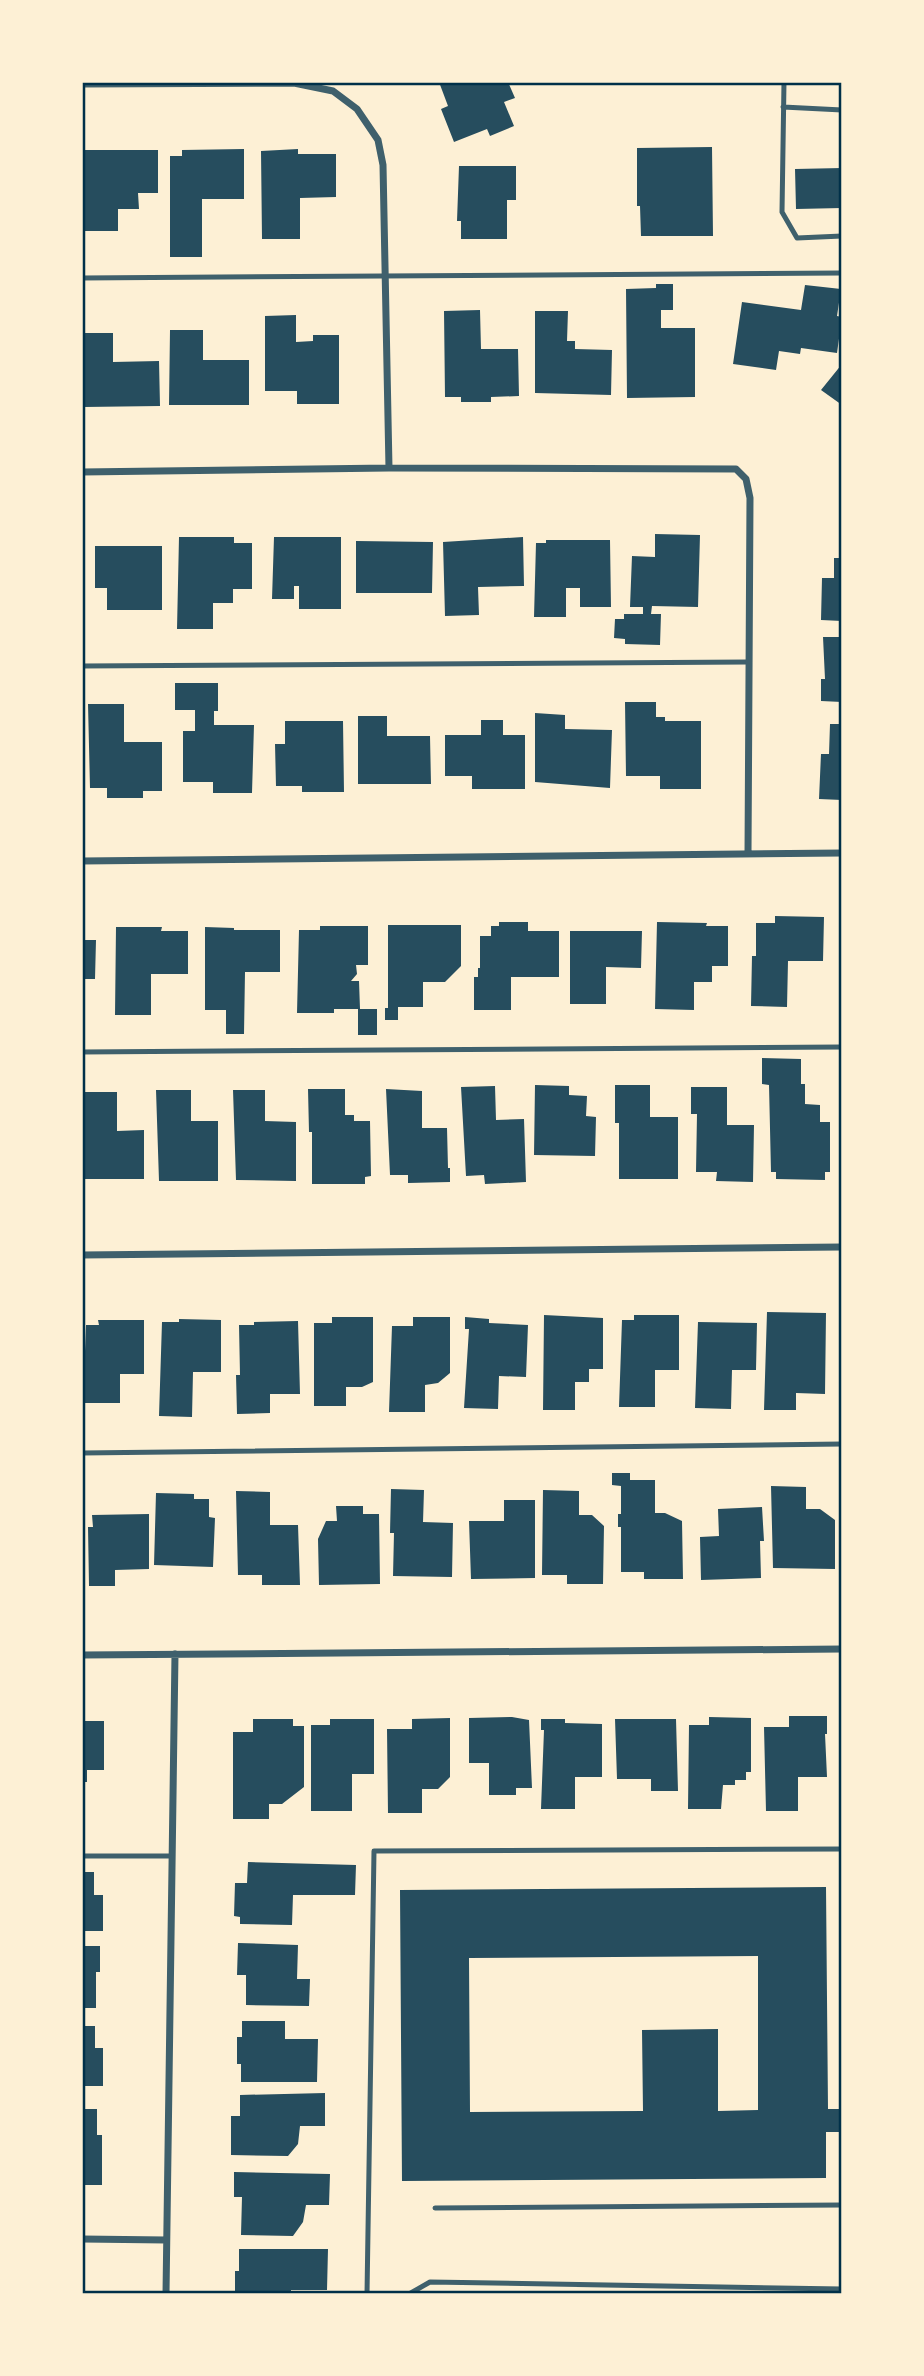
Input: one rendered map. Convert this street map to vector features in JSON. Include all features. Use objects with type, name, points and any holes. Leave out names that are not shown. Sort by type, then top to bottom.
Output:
[{"type":"street","points":[[82,84],[294,83],[333,91],[357,109],[378,140],[383,165],[389,468]]},
{"type":"street","points":[[82,472],[389,468],[736,469],[746,479],[750,498],[748,854]]},
{"type":"street","points":[[82,861],[842,853]]},
{"type":"street","points":[[82,1255],[842,1247]]},
{"type":"street","points":[[82,1655],[842,1649]]},
{"type":"street","points":[[166,2294],[175,1654]]},
{"type":"street","points":[[82,2239],[166,2240]]},
{"type":"lane","points":[[784,82],[782,212],[797,238],[842,236]]},
{"type":"lane","points":[[783,107],[842,110]]},
{"type":"lane","points":[[82,278],[842,273]]},
{"type":"lane","points":[[82,666],[748,662]]},
{"type":"lane","points":[[82,1052],[842,1047]]},
{"type":"lane","points":[[82,1453],[842,1444]]},
{"type":"lane","points":[[367,2294],[374,1851],[842,1849]]},
{"type":"lane","points":[[82,1856],[171,1856]]},
{"type":"lane","points":[[435,2208],[842,2205]]},
{"type":"lane","points":[[409,2294],[430,2282],[842,2289]]},
{"type":"building","points":[[439,82],[508,82],[515,98],[504,102],[514,126],[490,136],[487,129],[454,142],[441,109],[448,106]]},
{"type":"building","points":[[712,147],[713,236],[641,236],[640,206],[637,206],[637,148]]},
{"type":"building","points":[[244,149],[244,199],[202,199],[202,257],[170,257],[170,156],[182,156],[182,150]]},
{"type":"building","points":[[298,149],[298,154],[336,154],[336,197],[300,198],[300,239],[262,239],[261,151]]},
{"type":"building","points":[[82,150],[158,150],[158,193],[138,193],[139,209],[118,209],[118,231],[82,231]]},
{"type":"building","points":[[459,166],[516,166],[516,200],[507,200],[507,239],[461,239],[461,221],[457,221]]},
{"type":"building","points":[[842,168],[842,208],[796,209],[795,169]]},
{"type":"building","points":[[656,284],[673,284],[673,310],[661,310],[661,328],[695,328],[695,397],[627,398],[626,289],[656,288]]},
{"type":"building","points":[[805,285],[841,289],[837,316],[842,317],[837,353],[801,348],[800,354],[779,351],[776,370],[733,364],[742,302],[801,310]]},
{"type":"building","points":[[480,310],[481,349],[518,349],[519,396],[491,397],[491,402],[461,402],[461,397],[445,397],[444,311]]},
{"type":"building","points":[[535,311],[568,311],[567,341],[575,341],[575,349],[612,350],[611,395],[535,393]]},
{"type":"building","points":[[296,315],[296,342],[313,341],[313,335],[339,335],[339,404],[297,404],[297,391],[265,391],[265,316]]},
{"type":"building","points":[[170,330],[203,330],[203,360],[249,360],[249,405],[169,405]]},
{"type":"building","points":[[82,333],[113,333],[113,362],[159,361],[160,406],[84,407]]},
{"type":"building","points":[[842,364],[842,405],[821,390]]},
{"type":"building","points":[[655,534],[700,535],[698,607],[652,606],[651,614],[661,614],[660,645],[625,644],[625,639],[614,638],[615,619],[624,619],[624,614],[643,614],[643,607],[630,607],[632,556],[655,557]]},
{"type":"building","points":[[179,537],[234,537],[234,543],[252,543],[252,589],[233,589],[233,603],[213,603],[213,629],[177,629]]},
{"type":"building","points":[[274,537],[341,537],[341,609],[299,609],[299,586],[294,586],[294,599],[272,599]]},
{"type":"building","points":[[523,537],[524,586],[478,587],[479,615],[445,616],[443,542]]},
{"type":"building","points":[[546,540],[610,540],[611,607],[580,607],[580,588],[566,588],[566,617],[534,617],[536,543],[546,543]]},
{"type":"building","points":[[356,541],[433,542],[432,593],[356,593]]},
{"type":"building","points":[[95,546],[162,546],[162,610],[107,610],[107,588],[95,588]]},
{"type":"building","points":[[834,558],[842,558],[842,621],[821,620],[822,578],[834,578]]},
{"type":"building","points":[[823,637],[842,637],[842,702],[821,701],[821,679],[825,679]]},
{"type":"building","points":[[175,683],[218,683],[218,711],[214,711],[214,725],[254,725],[252,793],[213,793],[213,782],[183,782],[183,731],[195,731],[195,710],[175,710]]},
{"type":"building","points":[[625,702],[656,702],[656,717],[665,717],[665,721],[701,721],[701,789],[660,789],[660,776],[626,776]]},
{"type":"building","points":[[88,704],[124,704],[124,742],[162,742],[162,791],[143,791],[143,798],[107,798],[107,788],[90,788]]},
{"type":"building","points":[[535,713],[565,715],[565,729],[612,730],[610,788],[535,782]]},
{"type":"building","points":[[358,716],[387,716],[387,736],[430,736],[431,784],[358,784]]},
{"type":"building","points":[[481,720],[503,720],[503,735],[525,735],[525,789],[472,789],[472,776],[445,776],[445,735],[481,735]]},
{"type":"building","points":[[285,721],[343,721],[344,792],[302,792],[302,786],[276,786],[275,744],[285,744]]},
{"type":"building","points":[[830,724],[842,724],[842,800],[819,799],[821,754],[829,754]]},
{"type":"building","points":[[775,916],[824,917],[823,961],[788,961],[787,1007],[751,1006],[756,923],[775,923]]},
{"type":"building","points":[[499,922],[528,922],[528,931],[559,931],[559,977],[511,977],[511,1010],[474,1010],[474,977],[478,977],[480,968],[480,936],[491,936],[491,926],[499,926]]},
{"type":"building","points":[[657,922],[728,926],[728,966],[712,966],[712,982],[694,982],[694,1010],[655,1009]]},
{"type":"building","points":[[388,925],[461,925],[461,966],[445,982],[423,982],[423,1007],[398,1007],[398,1020],[385,1020],[385,1008],[388,1008]]},
{"type":"building","points":[[320,926],[368,926],[368,965],[356,965],[357,974],[351,981],[359,981],[360,1009],[334,1009],[334,1013],[297,1013],[299,930],[320,930]]},
{"type":"building","points":[[116,927],[162,927],[161,931],[188,931],[188,974],[151,974],[151,1015],[115,1015]]},
{"type":"building","points":[[205,927],[280,930],[280,972],[245,972],[244,1034],[226,1034],[226,1010],[205,1010]]},
{"type":"building","points":[[570,931],[642,931],[641,968],[606,967],[606,1004],[570,1004]]},
{"type":"building","points":[[82,940],[96,940],[95,979],[82,979]]},
{"type":"building","points":[[358,1009],[377,1009],[377,1035],[358,1035]]},
{"type":"building","points":[[762,1058],[801,1059],[801,1084],[805,1084],[805,1104],[820,1105],[820,1122],[830,1122],[830,1172],[825,1172],[825,1180],[776,1179],[776,1172],[771,1172],[769,1085],[762,1084]]},
{"type":"building","points":[[535,1085],[569,1086],[569,1095],[587,1096],[586,1116],[596,1117],[595,1156],[534,1155]]},
{"type":"building","points":[[615,1085],[650,1085],[650,1117],[678,1117],[678,1179],[619,1179],[619,1123],[615,1123]]},
{"type":"building","points":[[495,1086],[496,1120],[524,1119],[526,1182],[485,1184],[484,1175],[466,1176],[461,1087]]},
{"type":"building","points":[[691,1087],[727,1087],[727,1125],[754,1125],[753,1182],[716,1181],[717,1172],[696,1172],[697,1114],[691,1114]]},
{"type":"building","points":[[308,1089],[345,1089],[345,1115],[354,1115],[354,1121],[370,1121],[371,1176],[365,1177],[365,1184],[312,1184],[312,1132],[309,1132]]},
{"type":"building","points":[[386,1089],[422,1091],[422,1128],[447,1128],[450,1182],[408,1183],[408,1175],[390,1175]]},
{"type":"building","points":[[156,1090],[191,1090],[191,1121],[218,1121],[218,1181],[159,1181]]},
{"type":"building","points":[[233,1090],[265,1090],[265,1121],[296,1122],[296,1181],[236,1180]]},
{"type":"building","points":[[82,1092],[117,1092],[117,1131],[144,1130],[144,1179],[82,1179]]},
{"type":"building","points":[[767,1312],[826,1313],[825,1394],[796,1393],[796,1410],[764,1410]]},
{"type":"building","points":[[544,1315],[603,1318],[603,1369],[589,1369],[589,1382],[575,1382],[575,1410],[543,1410]]},
{"type":"building","points":[[634,1315],[679,1315],[679,1370],[655,1370],[655,1407],[619,1407],[622,1320],[634,1320]]},
{"type":"building","points":[[332,1317],[373,1317],[373,1382],[362,1387],[346,1387],[346,1406],[314,1406],[314,1323],[332,1323]]},
{"type":"building","points":[[413,1317],[450,1317],[450,1373],[438,1383],[425,1385],[425,1412],[389,1412],[392,1326],[413,1326]]},
{"type":"building","points":[[465,1317],[489,1319],[489,1323],[528,1325],[526,1377],[499,1376],[498,1409],[464,1408],[469,1329],[465,1329]]},
{"type":"building","points":[[179,1319],[221,1320],[221,1372],[193,1372],[192,1417],[159,1416],[162,1322],[179,1322]]},
{"type":"building","points":[[98,1320],[144,1320],[144,1374],[120,1374],[120,1403],[83,1403],[86,1325],[99,1325]]},
{"type":"building","points":[[298,1321],[300,1394],[270,1394],[270,1413],[237,1414],[236,1375],[240,1375],[239,1325]]},
{"type":"building","points":[[698,1322],[757,1323],[756,1370],[732,1370],[731,1409],[695,1408]]},
{"type":"building","points":[[612,1473],[630,1473],[630,1480],[655,1480],[655,1513],[665,1513],[682,1521],[683,1579],[644,1579],[644,1572],[621,1572],[621,1527],[618,1527],[618,1514],[621,1514],[621,1486],[612,1485]]},
{"type":"building","points":[[771,1486],[806,1487],[806,1509],[820,1509],[835,1520],[835,1569],[773,1568]]},
{"type":"building","points":[[391,1489],[424,1490],[423,1522],[453,1523],[452,1577],[393,1576]]},
{"type":"building","points":[[543,1490],[579,1491],[579,1515],[592,1515],[604,1526],[603,1584],[567,1584],[567,1575],[542,1575]]},
{"type":"building","points":[[236,1491],[270,1492],[270,1525],[298,1525],[300,1585],[262,1585],[262,1575],[238,1575]]},
{"type":"building","points":[[156,1493],[194,1494],[194,1499],[209,1499],[209,1517],[215,1518],[213,1567],[154,1565]]},
{"type":"building","points":[[504,1500],[535,1500],[535,1578],[471,1579],[469,1521],[504,1521]]},
{"type":"building","points":[[336,1506],[363,1506],[363,1514],[379,1514],[380,1584],[319,1585],[318,1539],[326,1521],[337,1521]]},
{"type":"building","points":[[762,1507],[764,1541],[760,1541],[761,1578],[701,1580],[700,1537],[719,1536],[718,1509]]},
{"type":"building","points":[[149,1514],[149,1569],[115,1570],[115,1586],[89,1586],[88,1527],[93,1527],[92,1515]]},
{"type":"building","points":[[789,1716],[827,1716],[827,1777],[798,1777],[798,1811],[766,1811],[764,1727],[789,1727]]},
{"type":"building","points":[[512,1717],[529,1720],[532,1788],[516,1788],[516,1795],[489,1795],[489,1763],[469,1763],[469,1718]]},
{"type":"building","points":[[709,1717],[751,1718],[751,1772],[746,1772],[746,1780],[735,1780],[735,1785],[723,1785],[721,1809],[688,1809],[689,1725],[709,1725]]},
{"type":"building","points":[[450,1718],[450,1777],[438,1789],[422,1789],[422,1813],[388,1813],[387,1729],[412,1729],[412,1719]]},
{"type":"building","points":[[253,1719],[293,1719],[293,1726],[304,1726],[304,1787],[282,1804],[269,1804],[269,1819],[233,1819],[233,1732],[253,1732]]},
{"type":"building","points":[[330,1719],[374,1719],[374,1774],[352,1774],[352,1811],[311,1811],[311,1725],[330,1725]]},
{"type":"building","points":[[541,1719],[602,1724],[602,1777],[575,1777],[575,1809],[541,1809],[544,1730],[541,1730]]},
{"type":"building","points":[[615,1719],[676,1719],[678,1791],[651,1791],[651,1779],[617,1779]]},
{"type":"building","points":[[82,1721],[104,1721],[104,1770],[87,1770],[87,1782],[82,1782]]},
{"type":"building","points":[[248,1862],[356,1865],[355,1895],[293,1895],[292,1925],[240,1924],[240,1917],[234,1916],[235,1883],[247,1883]]},
{"type":"building","points":[[82,1872],[94,1872],[94,1895],[103,1895],[103,1931],[82,1931]]},
{"type":"building","points":[[826,1887],[828,2109],[842,2109],[842,2132],[826,2132],[826,2178],[402,2181],[400,1890]],"holes":[[[758,1956],[758,2110],[718,2111],[718,2029],[642,2030],[643,2111],[470,2112],[469,1958]]]},
{"type":"building","points":[[238,1943],[298,1945],[297,1979],[310,1979],[309,2006],[246,2005],[246,1975],[237,1975]]},
{"type":"building","points":[[82,1946],[100,1946],[100,1972],[96,1972],[96,2008],[82,2008]]},
{"type":"building","points":[[242,2021],[285,2021],[285,2039],[318,2039],[317,2082],[241,2082],[241,2064],[237,2064],[237,2037],[242,2037]]},
{"type":"building","points":[[82,2026],[95,2026],[95,2048],[103,2048],[103,2086],[82,2086]]},
{"type":"building","points":[[325,2093],[325,2126],[300,2126],[298,2144],[288,2156],[231,2155],[231,2116],[240,2116],[240,2095]]},
{"type":"building","points":[[82,2109],[97,2109],[97,2135],[102,2135],[102,2185],[82,2185]]},
{"type":"building","points":[[234,2172],[330,2174],[329,2205],[306,2205],[303,2222],[293,2236],[241,2235],[242,2197],[234,2197]]},
{"type":"building","points":[[239,2249],[328,2249],[327,2290],[291,2290],[291,2294],[235,2294]]}]
